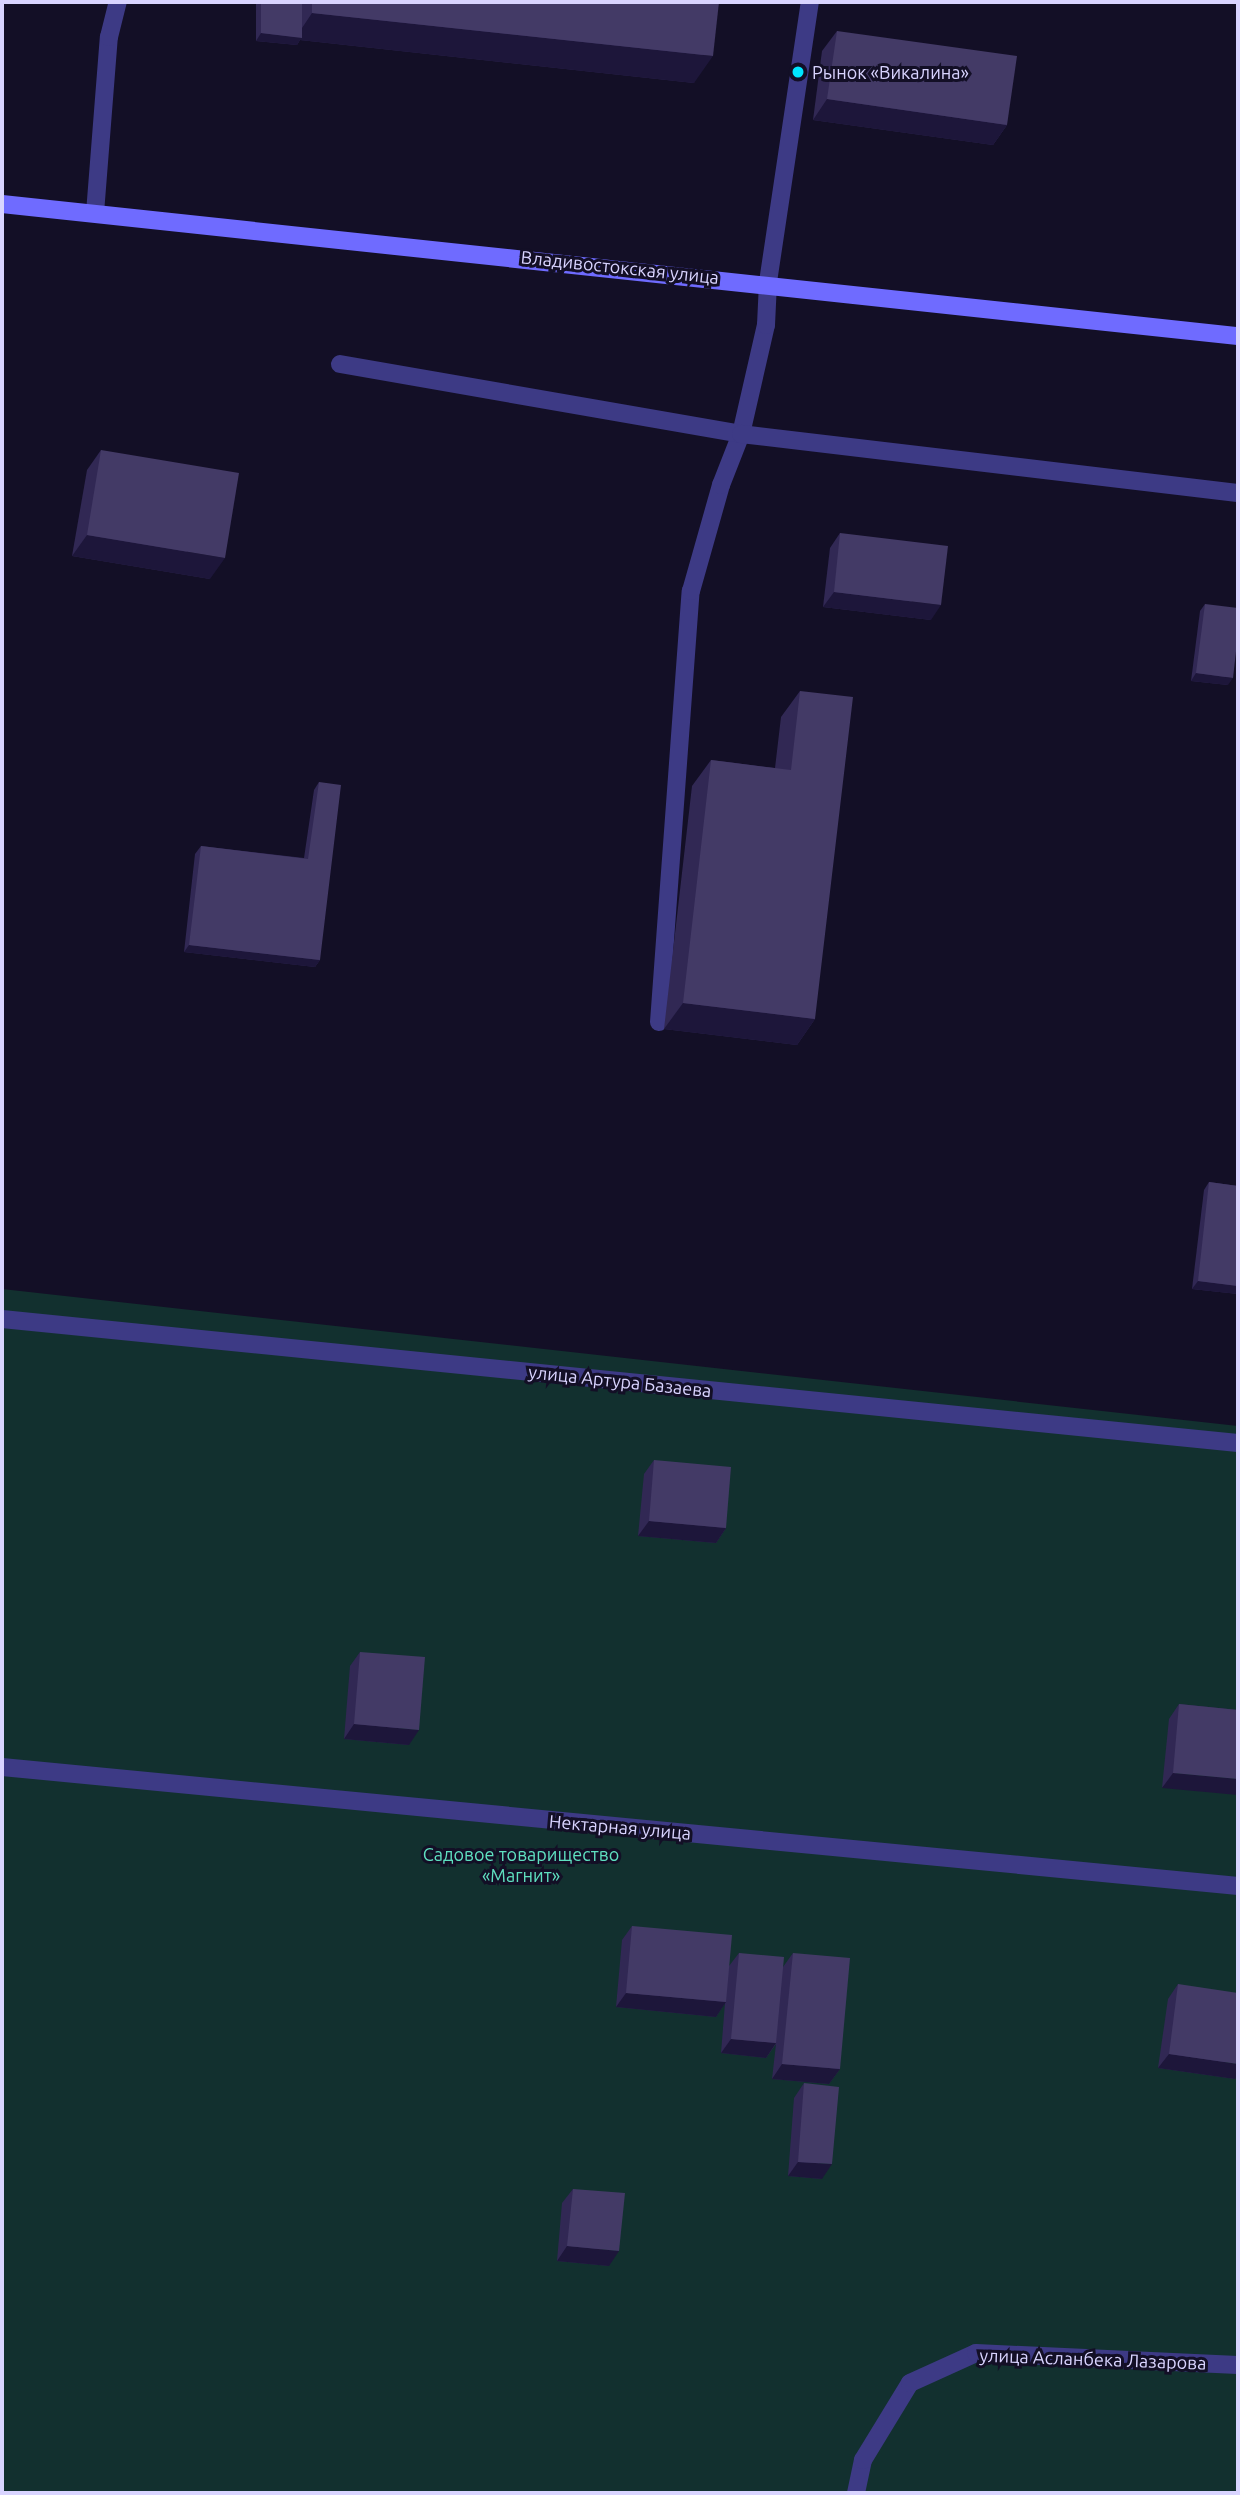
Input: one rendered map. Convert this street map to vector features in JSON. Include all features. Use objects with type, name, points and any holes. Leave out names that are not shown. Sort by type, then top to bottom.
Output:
[{"type":"main road","name":"Владивостокская улица","points":[[2,204],[768,282],[1238,336]]},
{"type":"street","points":[[95,214],[109,37],[118,2]]},
{"type":"street","points":[[659,1023],[691,591],[721,485],[741,434],[766,325],[768,282],[810,2]]},
{"type":"street","points":[[340,364],[741,434],[1238,493]]},
{"type":"street","name":"улица Артура Базаева","points":[[2,1318],[1238,1443]]},
{"type":"street","name":"Нектарная улица","points":[[2,1767],[1238,1886]]},
{"type":"street","name":"улица Асланбека Лазарова","points":[[856,2493],[863,2460],[910,2383],[976,2353],[1238,2365]]},
{"type":"green space","name":"Садовое товарищество «Магнит»","points":[[2,1289],[1238,1426],[1238,2493],[2,2493]]},
{"type":"building","points":[[261,2],[302,2],[302,38],[261,33]]},
{"type":"building","points":[[312,2],[719,2],[713,56],[312,13]]},
{"type":"building","points":[[837,31],[1017,56],[1007,125],[827,99]]},
{"type":"building","points":[[101,450],[239,473],[225,558],[87,535]]},
{"type":"building","points":[[840,533],[948,546],[941,605],[834,592]]},
{"type":"building","points":[[1205,604],[1238,608],[1233,678],[1196,673]]},
{"type":"building","points":[[800,691],[853,697],[815,1019],[683,1003],[711,760],[791,770]]},
{"type":"building","points":[[319,782],[341,785],[320,960],[189,945],[201,846],[308,859]]},
{"type":"building","points":[[1209,1182],[1238,1186],[1238,1286],[1198,1281]]},
{"type":"building","points":[[654,1460],[731,1467],[726,1528],[649,1521]]},
{"type":"building","points":[[360,1652],[425,1657],[419,1730],[354,1724]]},
{"type":"building","points":[[1179,1704],[1238,1710],[1238,1779],[1173,1773]]},
{"type":"building","points":[[632,1926],[732,1935],[726,2002],[626,1993]]},
{"type":"building","points":[[739,1953],[784,1957],[776,2043],[731,2039]]},
{"type":"building","points":[[793,1953],[850,1958],[840,2069],[782,2064]]},
{"type":"building","points":[[1178,1984],[1238,1993],[1238,2064],[1169,2054]]},
{"type":"building","points":[[804,2083],[839,2087],[832,2164],[798,2162]]},
{"type":"building","points":[[573,2189],[625,2193],[619,2251],[567,2246]]},
{"type":"place","name":"Рынок «Викалина»","points":[[798,72]]}]
